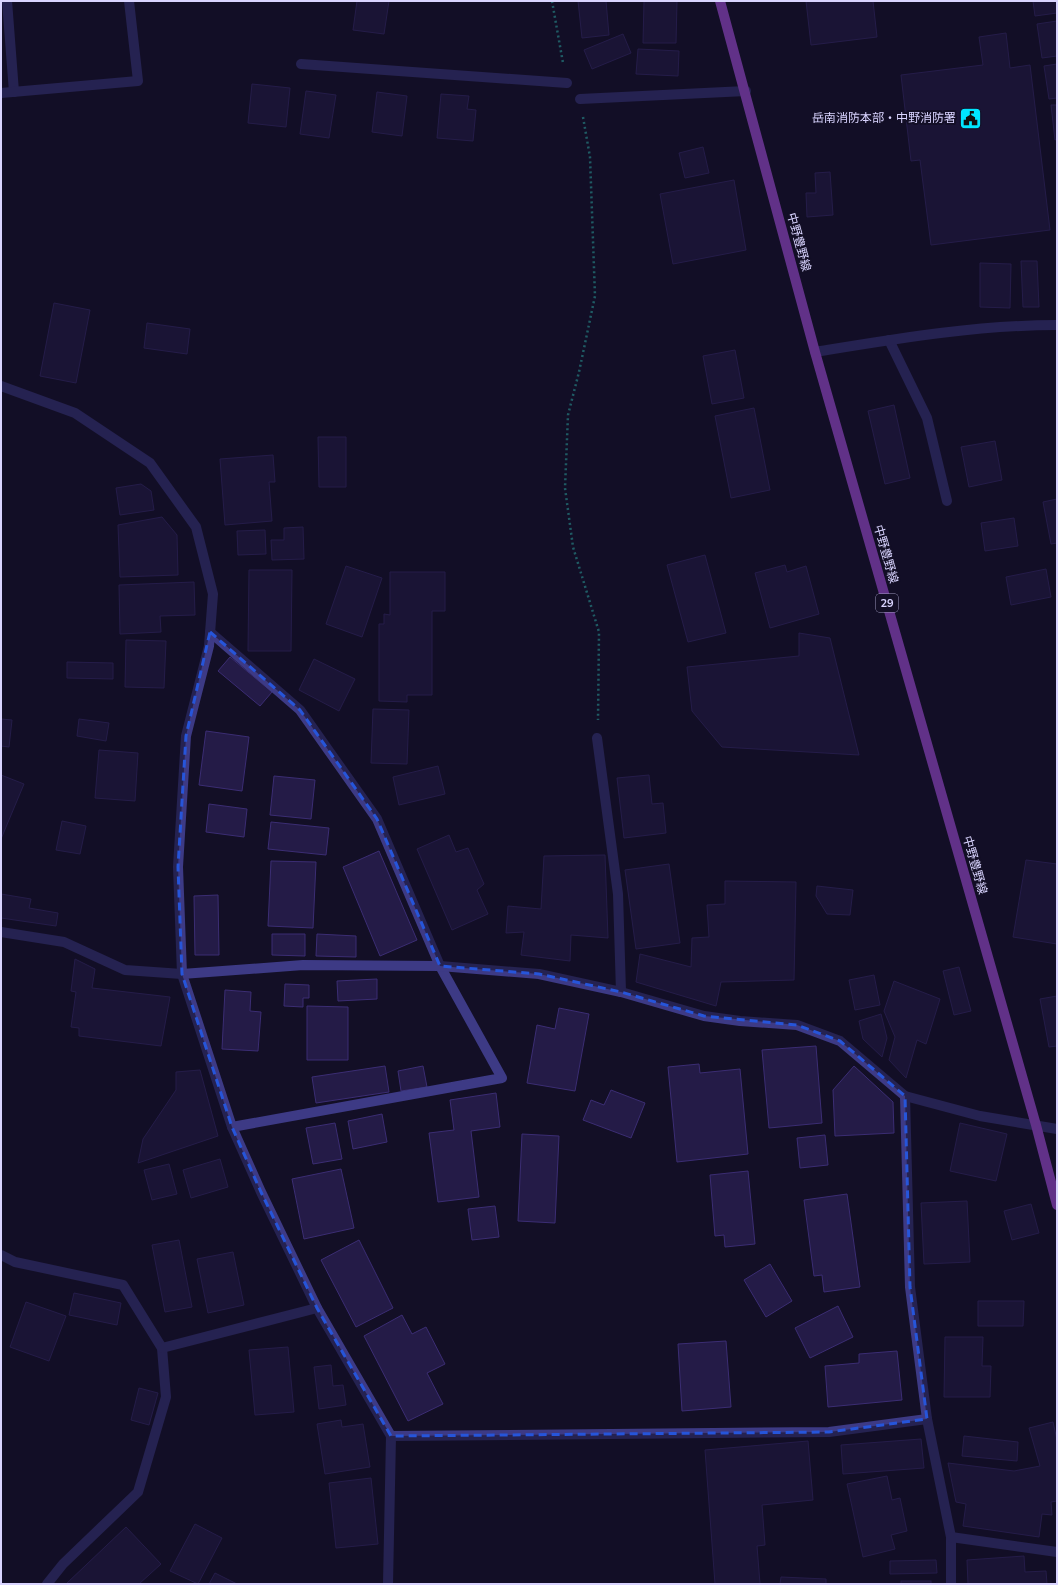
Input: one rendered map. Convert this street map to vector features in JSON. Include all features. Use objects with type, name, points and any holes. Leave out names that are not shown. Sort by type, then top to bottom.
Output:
[{"type":"main road","name":"中野豊野線","points":[[720,1],[746,91],[815,352],[1036,1124],[1057,1205]]},
{"type":"street","points":[[7,1],[14,92]]},
{"type":"street","points":[[1,93],[138,81],[130,1]]},
{"type":"street","points":[[301,64],[567,83]]},
{"type":"street","points":[[580,99],[746,91]]},
{"type":"street","points":[[815,352],[889,340],[1018,325],[1057,325]]},
{"type":"street","points":[[889,340],[927,418],[947,501]]},
{"type":"street","points":[[1,386],[75,413],[150,463],[196,527],[213,594],[209,646],[186,736],[178,867],[182,974],[232,1127],[261,1192],[317,1308],[391,1436],[388,1584]]},
{"type":"street","points":[[210,632],[300,710],[377,819],[440,966],[502,1078],[232,1127]]},
{"type":"street","points":[[597,738],[618,894],[621,992]]},
{"type":"street","points":[[1,932],[64,942],[125,970],[182,974],[303,965],[440,966],[539,974],[621,992],[704,1016],[740,1021],[797,1025],[840,1041],[905,1096],[980,1116],[1036,1124],[1057,1129]]},
{"type":"street","points":[[905,1096],[910,1287],[928,1419],[951,1537],[952,1584]]},
{"type":"street","points":[[1,1255],[15,1262],[123,1285],[162,1348],[166,1397],[138,1492],[63,1564],[48,1584]]},
{"type":"street","points":[[162,1348],[317,1308]]},
{"type":"street","points":[[391,1436],[829,1432],[928,1419]]},
{"type":"street","points":[[951,1537],[1057,1552]]},
{"type":"path","points":[[552,1],[567,83]]},
{"type":"path","points":[[580,99],[590,157],[595,296],[579,372],[568,415],[565,488],[573,547],[599,632],[597,738]]},
{"type":"highlighted area","points":[[210,632],[300,710],[377,819],[440,966],[539,974],[621,992],[704,1016],[797,1025],[840,1041],[905,1096],[910,1287],[927,1419],[829,1432],[391,1436],[317,1308],[261,1192],[232,1127],[182,974],[178,867],[186,736]]},
{"type":"building","points":[[357,1],[389,1],[384,34],[353,30]]},
{"type":"building","points":[[578,1],[606,1],[609,35],[582,38]]},
{"type":"building","points":[[644,1],[677,1],[676,43],[643,43]]},
{"type":"building","points":[[806,1],[873,1],[877,37],[811,45]]},
{"type":"building","points":[[1033,1],[1057,1],[1057,13],[1035,16]]},
{"type":"building","points":[[1057,21],[1057,56],[1042,58],[1037,24]]},
{"type":"building","name":"岳南消防本部・中野消防署","points":[[1006,33],[1010,68],[1030,65],[1050,230],[931,245],[920,160],[911,161],[901,75],[983,65],[979,37]]},
{"type":"building","points":[[623,34],[631,53],[592,69],[584,50]]},
{"type":"building","points":[[638,49],[679,51],[678,76],[636,74]]},
{"type":"building","points":[[1057,64],[1057,98],[1049,99],[1044,66]]},
{"type":"building","points":[[252,84],[290,88],[286,127],[248,123]]},
{"type":"building","points":[[306,91],[336,95],[329,138],[300,134]]},
{"type":"building","points":[[377,92],[407,96],[402,136],[372,132]]},
{"type":"building","points":[[441,94],[469,96],[467,109],[476,110],[473,141],[437,138]]},
{"type":"building","points":[[1051,105],[1057,105],[1057,139],[1055,140]]},
{"type":"building","points":[[703,147],[709,173],[685,178],[679,153]]},
{"type":"building","points":[[830,172],[833,215],[807,217],[806,193],[816,193],[815,173]]},
{"type":"building","points":[[734,180],[746,250],[673,264],[660,194]]},
{"type":"building","points":[[1021,261],[1037,261],[1039,307],[1023,307]]},
{"type":"building","points":[[980,263],[1011,264],[1010,308],[980,307]]},
{"type":"building","points":[[54,303],[90,310],[76,383],[40,376]]},
{"type":"building","points":[[147,323],[190,329],[187,354],[144,348]]},
{"type":"building","points":[[735,350],[744,398],[712,404],[703,356]]},
{"type":"building","points":[[894,405],[910,478],[885,484],[868,411]]},
{"type":"building","points":[[754,408],[770,490],[731,498],[715,416]]},
{"type":"building","points":[[318,437],[346,437],[346,487],[319,487]]},
{"type":"building","points":[[995,441],[1002,480],[969,487],[961,447]]},
{"type":"building","points":[[273,455],[275,482],[269,482],[272,521],[225,525],[220,459]]},
{"type":"building","points":[[141,484],[151,491],[154,510],[120,515],[116,488]]},
{"type":"building","points":[[1057,499],[1057,543],[1051,544],[1043,502]]},
{"type":"building","points":[[162,517],[177,535],[178,575],[120,577],[118,525]]},
{"type":"building","points":[[1014,518],[1018,546],[985,551],[981,523]]},
{"type":"building","points":[[303,527],[304,559],[272,560],[271,540],[284,540],[284,528]]},
{"type":"building","points":[[265,530],[266,554],[238,555],[237,531]]},
{"type":"building","points":[[705,555],[726,633],[688,642],[667,565]]},
{"type":"building","points":[[785,565],[787,572],[806,566],[819,614],[770,628],[755,573]]},
{"type":"building","points":[[346,566],[382,578],[362,637],[326,624]]},
{"type":"building","points":[[1046,569],[1051,597],[1011,605],[1006,577]]},
{"type":"building","points":[[249,570],[292,570],[291,651],[248,651]]},
{"type":"building","points":[[390,572],[445,572],[445,611],[432,611],[432,695],[407,695],[407,702],[379,701],[379,624],[384,624],[384,614],[390,615]]},
{"type":"building","points":[[194,582],[195,615],[160,616],[161,632],[120,634],[119,585]]},
{"type":"building","points":[[799,633],[830,638],[859,755],[722,747],[692,711],[687,667],[799,656]]},
{"type":"building","points":[[126,640],[166,641],[164,688],[125,687]]},
{"type":"building","points":[[230,657],[272,692],[260,706],[218,671]]},
{"type":"building","points":[[314,659],[355,679],[339,711],[299,690]]},
{"type":"building","points":[[67,662],[113,663],[113,679],[67,678]]},
{"type":"building","points":[[373,709],[409,710],[407,764],[371,763]]},
{"type":"building","points":[[1,719],[12,720],[9,747],[1,746]]},
{"type":"building","points":[[79,719],[109,723],[106,741],[77,736]]},
{"type":"building","points":[[206,731],[249,737],[242,791],[199,785]]},
{"type":"building","points":[[99,750],[138,753],[135,801],[95,798]]},
{"type":"building","points":[[438,766],[445,794],[399,805],[393,777]]},
{"type":"building","points":[[1,775],[24,784],[1,839]]},
{"type":"building","points":[[649,775],[652,804],[663,803],[666,833],[624,838],[617,778]]},
{"type":"building","points":[[274,776],[315,780],[311,819],[270,815]]},
{"type":"building","points":[[209,804],[247,809],[244,837],[206,832]]},
{"type":"building","points":[[62,821],[86,826],[80,854],[56,850]]},
{"type":"building","points":[[271,822],[329,828],[326,855],[268,849]]},
{"type":"building","points":[[449,835],[456,852],[468,848],[484,884],[477,890],[488,914],[452,930],[417,849]]},
{"type":"building","points":[[379,851],[417,940],[380,956],[343,867]]},
{"type":"building","points":[[605,855],[608,938],[571,935],[570,961],[521,955],[524,932],[506,933],[508,906],[541,909],[544,856]]},
{"type":"building","points":[[1026,860],[1057,864],[1057,944],[1013,937]]},
{"type":"building","points":[[271,861],[316,862],[313,928],[268,926]]},
{"type":"building","points":[[669,864],[680,943],[636,949],[625,870]]},
{"type":"building","points":[[725,881],[796,882],[794,980],[721,982],[716,1006],[636,982],[640,954],[691,967],[692,938],[709,937],[707,905],[725,904]]},
{"type":"building","points":[[817,886],[853,890],[850,915],[827,914],[816,896]]},
{"type":"building","points":[[1,894],[31,899],[29,908],[58,913],[56,926],[1,918]]},
{"type":"building","points":[[218,895],[219,955],[195,955],[194,896]]},
{"type":"building","points":[[272,934],[305,934],[305,956],[272,955]]},
{"type":"building","points":[[317,934],[356,936],[356,957],[316,956]]},
{"type":"building","points":[[75,959],[95,969],[92,988],[170,997],[161,1046],[79,1036],[79,1028],[71,1027],[76,992],[71,991]]},
{"type":"building","points":[[959,967],[971,1011],[954,1015],[943,971]]},
{"type":"building","points":[[874,975],[880,1005],[855,1010],[849,980]]},
{"type":"building","points":[[377,979],[377,999],[338,1001],[337,981]]},
{"type":"building","points":[[894,981],[940,999],[926,1044],[917,1040],[906,1078],[889,1060],[895,1037],[884,1011]]},
{"type":"building","points":[[285,984],[309,985],[309,998],[303,998],[303,1007],[284,1006]]},
{"type":"building","points":[[225,990],[251,992],[250,1011],[261,1012],[258,1051],[222,1049]]},
{"type":"building","points":[[1057,996],[1057,1046],[1049,1047],[1040,999]]},
{"type":"building","points":[[307,1006],[348,1007],[348,1060],[307,1060]]},
{"type":"building","points":[[559,1008],[589,1014],[575,1091],[527,1083],[537,1025],[555,1029]]},
{"type":"building","points":[[881,1014],[887,1038],[882,1057],[863,1039],[859,1021]]},
{"type":"building","points":[[816,1046],[822,1123],[769,1128],[762,1050]]},
{"type":"building","points":[[699,1064],[700,1073],[740,1069],[748,1154],[677,1162],[668,1067]]},
{"type":"building","points":[[385,1066],[389,1092],[316,1103],[312,1077]]},
{"type":"building","points":[[423,1066],[427,1087],[401,1091],[398,1071]]},
{"type":"building","points":[[854,1066],[893,1102],[894,1133],[835,1136],[833,1090]]},
{"type":"building","points":[[200,1070],[218,1136],[138,1163],[143,1139],[176,1090],[176,1072]]},
{"type":"building","points":[[611,1090],[645,1103],[631,1138],[583,1120],[591,1100],[604,1105]]},
{"type":"building","points":[[496,1093],[500,1127],[471,1131],[479,1197],[438,1202],[429,1133],[454,1130],[450,1100]]},
{"type":"building","points":[[382,1114],[387,1142],[353,1149],[348,1121]]},
{"type":"building","points":[[335,1123],[342,1159],[313,1164],[306,1128]]},
{"type":"building","points":[[960,1123],[1007,1134],[996,1181],[950,1171]]},
{"type":"building","points":[[522,1134],[559,1136],[555,1223],[518,1221]]},
{"type":"building","points":[[825,1135],[828,1165],[800,1168],[797,1138]]},
{"type":"building","points":[[220,1159],[228,1187],[191,1198],[183,1170]]},
{"type":"building","points":[[169,1164],[177,1194],[152,1200],[144,1170]]},
{"type":"building","points":[[341,1169],[354,1228],[304,1239],[292,1179]]},
{"type":"building","points":[[748,1171],[755,1244],[725,1247],[724,1235],[715,1236],[710,1175]]},
{"type":"building","points":[[847,1194],[860,1287],[824,1292],[822,1275],[814,1276],[804,1200]]},
{"type":"building","points":[[967,1201],[970,1262],[924,1264],[921,1203]]},
{"type":"building","points":[[1031,1204],[1039,1233],[1012,1240],[1004,1211]]},
{"type":"building","points":[[495,1206],[499,1237],[472,1240],[468,1209]]},
{"type":"building","points":[[179,1240],[192,1307],[165,1312],[152,1245]]},
{"type":"building","points":[[359,1240],[393,1308],[356,1327],[321,1260]]},
{"type":"building","points":[[233,1252],[244,1305],[208,1313],[197,1259]]},
{"type":"building","points":[[770,1264],[792,1301],[766,1317],[744,1280]]},
{"type":"building","points":[[74,1293],[121,1303],[117,1325],[69,1315]]},
{"type":"building","points":[[978,1301],[1024,1301],[1023,1326],[978,1326]]},
{"type":"building","points":[[26,1302],[66,1316],[49,1361],[10,1347]]},
{"type":"building","points":[[838,1306],[853,1337],[810,1358],[795,1328]]},
{"type":"building","points":[[402,1315],[412,1334],[426,1327],[445,1364],[427,1373],[443,1404],[408,1421],[364,1336]]},
{"type":"building","points":[[945,1337],[983,1337],[982,1366],[991,1366],[990,1397],[944,1397]]},
{"type":"building","points":[[726,1341],[731,1407],[682,1411],[678,1344]]},
{"type":"building","points":[[288,1347],[294,1412],[255,1415],[249,1350]]},
{"type":"building","points":[[897,1351],[902,1400],[828,1407],[825,1366],[859,1363],[859,1354]]},
{"type":"building","points":[[331,1365],[333,1386],[343,1385],[346,1405],[319,1409],[314,1367]]},
{"type":"building","points":[[139,1388],[158,1393],[149,1425],[131,1420]]},
{"type":"building","points":[[341,1420],[342,1427],[363,1424],[370,1467],[325,1474],[317,1424]]},
{"type":"building","points":[[1053,1422],[1057,1440],[1057,1501],[1051,1502],[1052,1515],[1042,1514],[1039,1537],[963,1526],[966,1504],[956,1502],[948,1463],[1014,1471],[1040,1466],[1029,1428]]},
{"type":"building","points":[[964,1436],[1018,1442],[1017,1461],[962,1456]]},
{"type":"building","points":[[921,1439],[924,1468],[843,1474],[841,1445]]},
{"type":"building","points":[[808,1441],[813,1500],[762,1505],[765,1545],[757,1546],[760,1584],[715,1584],[705,1450]]},
{"type":"building","points":[[887,1476],[892,1500],[900,1498],[907,1531],[891,1535],[895,1549],[863,1557],[847,1484]]},
{"type":"building","points":[[371,1478],[378,1544],[336,1548],[329,1483]]},
{"type":"building","points":[[195,1524],[222,1538],[198,1584],[170,1571]]},
{"type":"building","points":[[126,1527],[161,1564],[139,1584],[66,1584]]},
{"type":"building","points":[[1024,1556],[1025,1572],[1046,1571],[1047,1584],[968,1584],[967,1560]]},
{"type":"building","points":[[936,1560],[937,1573],[890,1574],[890,1561]]},
{"type":"building","points":[[215,1573],[237,1584],[209,1584]]},
{"type":"building","points":[[781,1577],[826,1579],[826,1584],[780,1584]]},
{"type":"building","points":[[901,1581],[931,1581],[931,1584],[901,1584]]},
{"type":"place","name":"岳南消防本部・中野消防署","points":[[971,118]]}]
